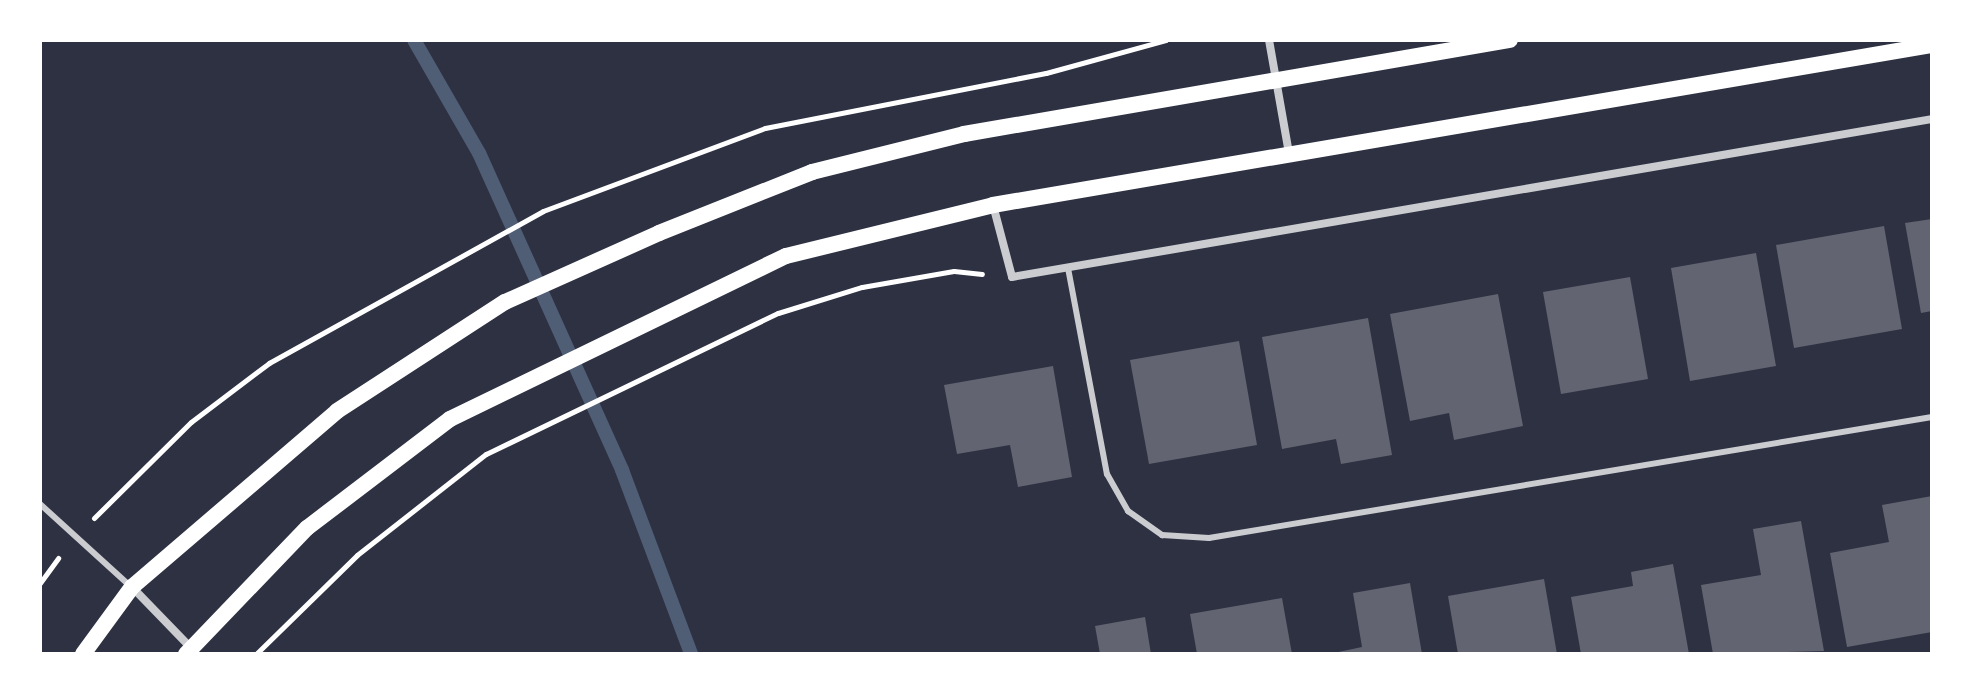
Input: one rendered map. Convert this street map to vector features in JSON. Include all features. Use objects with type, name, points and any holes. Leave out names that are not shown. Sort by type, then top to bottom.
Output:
[{"type":"main road","points":[[83,654],[132,587],[337,411],[505,302],[617,252],[812,172],[964,134],[1510,40]]},
{"type":"main road","points":[[191,652],[307,528],[450,419],[786,256],[993,205],[1932,45]]},
{"type":"street","points":[[1269,40],[1289,154]]},
{"type":"street","points":[[993,205],[1012,277],[1932,119]]},
{"type":"street","points":[[132,587],[191,652]]},
{"type":"lane","points":[[1068,268],[1107,474],[1128,511],[1162,535],[1209,538],[1932,417]]},
{"type":"lane","points":[[40,504],[132,587]]},
{"type":"path","points":[[256,654],[357,555],[486,454],[621,384],[778,313],[862,287],[954,271],[1012,277]]},
{"type":"building","points":[[1932,219],[1932,311],[1921,313],[1905,223]]},
{"type":"building","points":[[1884,226],[1902,329],[1794,348],[1776,245]]},
{"type":"building","points":[[1756,253],[1776,366],[1690,381],[1671,268]]},
{"type":"building","points":[[1630,277],[1648,379],[1561,394],[1543,292]]},
{"type":"building","points":[[1498,294],[1523,426],[1454,440],[1449,413],[1410,421],[1390,314]]},
{"type":"building","points":[[1368,318],[1392,455],[1341,464],[1336,439],[1282,449],[1262,337]]},
{"type":"building","points":[[1239,341],[1257,445],[1149,464],[1130,360]]},
{"type":"building","points":[[1053,366],[1072,477],[1018,487],[1010,445],[957,454],[944,385]]},
{"type":"building","points":[[1932,496],[1932,632],[1847,647],[1830,553],[1889,542],[1882,505]]},
{"type":"building","points":[[1801,521],[1824,651],[1713,654],[1701,585],[1761,575],[1753,529]]},
{"type":"building","points":[[1673,564],[1689,654],[1581,654],[1571,597],[1633,586],[1631,572]]},
{"type":"building","points":[[1544,579],[1557,654],[1458,654],[1448,596]]},
{"type":"building","points":[[1410,583],[1422,654],[1329,654],[1362,647],[1353,593]]},
{"type":"building","points":[[1282,598],[1292,654],[1197,654],[1190,614]]},
{"type":"building","points":[[1145,617],[1151,654],[1100,654],[1095,626]]},
{"type":"waterway","points":[[414,40],[479,153],[622,470],[691,654]]}]
